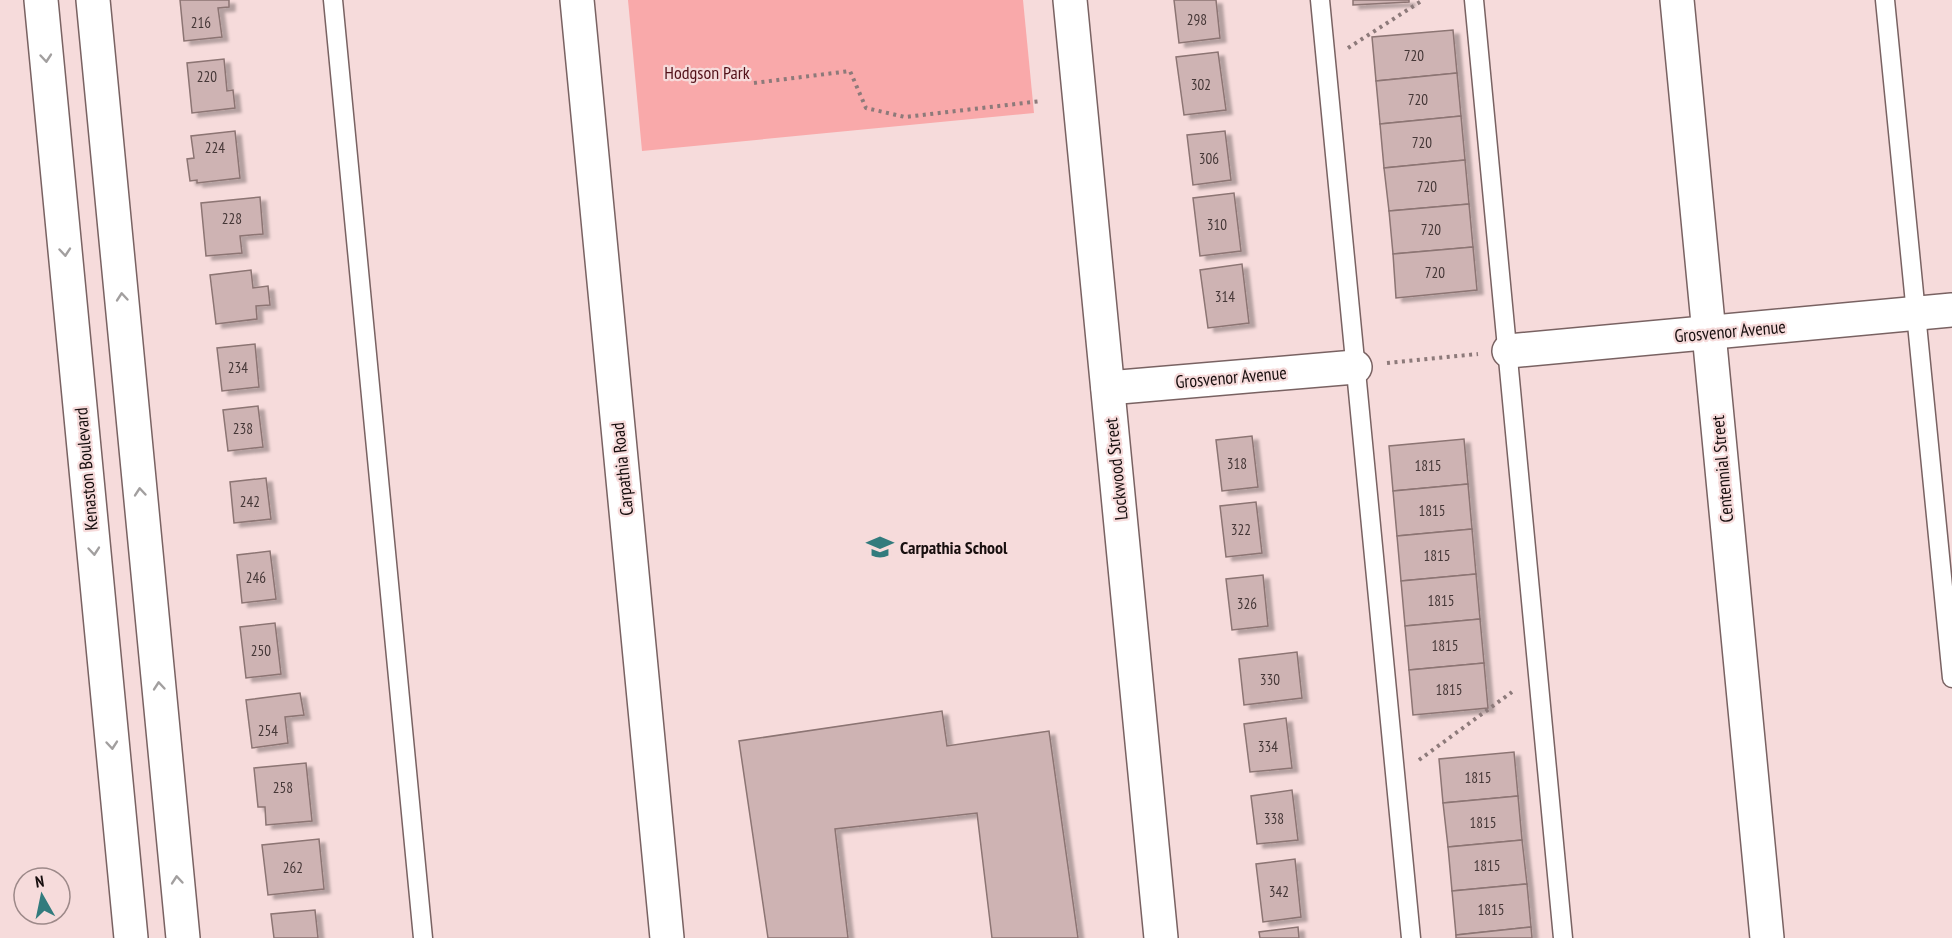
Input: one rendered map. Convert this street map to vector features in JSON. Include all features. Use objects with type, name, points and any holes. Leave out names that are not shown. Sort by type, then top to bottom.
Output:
[{"type":"street","name":"Kenaston Boulevard","points":[[41,0],[131,938]]},
{"type":"street","points":[[93,0],[183,938]]},
{"type":"street","name":"Carpathia Road","points":[[577,0],[667,938]]},
{"type":"street","name":"Lockwood Street","points":[[1070,0],[1161,938]]},
{"type":"street","name":"Centennial Street","points":[[1677,0],[1767,938]]},
{"type":"street","name":"Grosvenor Avenue","points":[[1509,351],[1952,310]]},
{"type":"street","name":"Grosvenor Avenue","points":[[1108,388],[1355,367]]},
{"type":"lane","points":[[333,0],[423,938]]},
{"type":"lane","points":[[1320,0],[1411,938]]},
{"type":"lane","points":[[1473,0],[1509,351],[1563,938]]},
{"type":"lane","points":[[1885,0],[1952,678]]},
{"type":"path","points":[[1347,48],[1423,0]]},
{"type":"path","points":[[754,83],[850,71],[866,108],[905,117],[1041,101]]},
{"type":"path","points":[[1355,367],[1509,351]]},
{"type":"path","points":[[1416,763],[1512,692]]},
{"type":"green space","name":"Hodgson Park","points":[[628,0],[1023,0],[1034,113],[642,151]]},
{"type":"building","points":[[180,0],[229,0],[229,7],[218,8],[222,37],[184,41]]},
{"type":"building","points":[[1174,0],[1216,0],[1220,38],[1179,43]]},
{"type":"building","points":[[1353,0],[1409,0],[1409,2],[1353,5]]},
{"type":"building","points":[[1453,30],[1457,73],[1376,81],[1372,37]]},
{"type":"building","points":[[1218,52],[1226,110],[1184,115],[1176,57]]},
{"type":"building","points":[[224,59],[227,91],[233,90],[235,108],[192,113],[187,63]]},
{"type":"building","points":[[1457,73],[1461,116],[1380,124],[1376,81]]},
{"type":"building","points":[[1461,116],[1465,160],[1384,168],[1380,124]]},
{"type":"building","points":[[235,131],[240,178],[197,183],[197,180],[190,181],[187,159],[194,158],[191,136]]},
{"type":"building","points":[[1225,131],[1231,180],[1193,185],[1187,135]]},
{"type":"building","points":[[1465,160],[1469,204],[1389,211],[1384,168]]},
{"type":"building","points":[[1234,193],[1241,251],[1200,256],[1193,198]]},
{"type":"building","points":[[260,197],[263,234],[240,236],[242,253],[206,256],[201,203]]},
{"type":"building","points":[[1469,204],[1473,247],[1393,254],[1389,211]]},
{"type":"building","points":[[1473,247],[1477,290],[1396,298],[1393,254]]},
{"type":"building","points":[[1242,264],[1249,323],[1208,328],[1200,270]]},
{"type":"building","points":[[251,270],[253,288],[268,286],[270,305],[256,306],[257,319],[216,324],[210,275]]},
{"type":"building","points":[[255,344],[259,387],[222,391],[217,348]]},
{"type":"building","points":[[258,406],[263,447],[228,451],[223,410]]},
{"type":"building","points":[[1252,436],[1258,487],[1222,491],[1216,440]]},
{"type":"building","points":[[1464,439],[1468,484],[1393,491],[1389,446]]},
{"type":"building","points":[[266,478],[271,519],[234,523],[230,482]]},
{"type":"building","points":[[1468,484],[1472,529],[1397,536],[1393,491]]},
{"type":"building","points":[[1256,502],[1262,553],[1226,557],[1220,506]]},
{"type":"building","points":[[1472,529],[1476,574],[1401,581],[1397,536]]},
{"type":"building","points":[[270,551],[276,599],[242,603],[237,555]]},
{"type":"building","points":[[1476,574],[1480,619],[1405,626],[1401,581]]},
{"type":"building","points":[[1263,575],[1268,626],[1232,630],[1226,579]]},
{"type":"building","points":[[1480,619],[1484,663],[1409,670],[1405,626]]},
{"type":"building","points":[[275,623],[281,674],[246,678],[240,627]]},
{"type":"building","points":[[1297,652],[1302,698],[1244,705],[1239,659]]},
{"type":"building","points":[[1484,663],[1488,708],[1413,715],[1409,670]]},
{"type":"building","points":[[300,693],[304,715],[285,717],[288,743],[252,748],[246,700]]},
{"type":"building","points":[[942,711],[947,746],[1049,731],[1078,938],[992,938],[977,813],[835,829],[848,938],[768,938],[739,741]]},
{"type":"building","points":[[1286,718],[1292,768],[1250,772],[1244,724]]},
{"type":"building","points":[[1514,752],[1518,796],[1443,803],[1439,759]]},
{"type":"building","points":[[306,763],[312,821],[266,825],[265,807],[258,807],[254,768]]},
{"type":"building","points":[[1292,790],[1298,840],[1257,844],[1251,796]]},
{"type":"building","points":[[1518,796],[1522,840],[1448,847],[1443,803]]},
{"type":"building","points":[[319,839],[324,889],[268,895],[262,845]]},
{"type":"building","points":[[1522,840],[1527,884],[1452,891],[1448,847]]},
{"type":"building","points":[[1295,859],[1301,917],[1263,922],[1256,864]]},
{"type":"building","points":[[1527,884],[1531,927],[1456,935],[1452,891]]},
{"type":"building","points":[[315,910],[318,938],[274,938],[271,914]]},
{"type":"building","points":[[1298,927],[1299,938],[1260,938],[1259,932]]},
{"type":"building","points":[[1531,927],[1532,938],[1456,938],[1456,935]]},
{"type":"place","name":"Carpathia School","points":[[880,547]]}]
